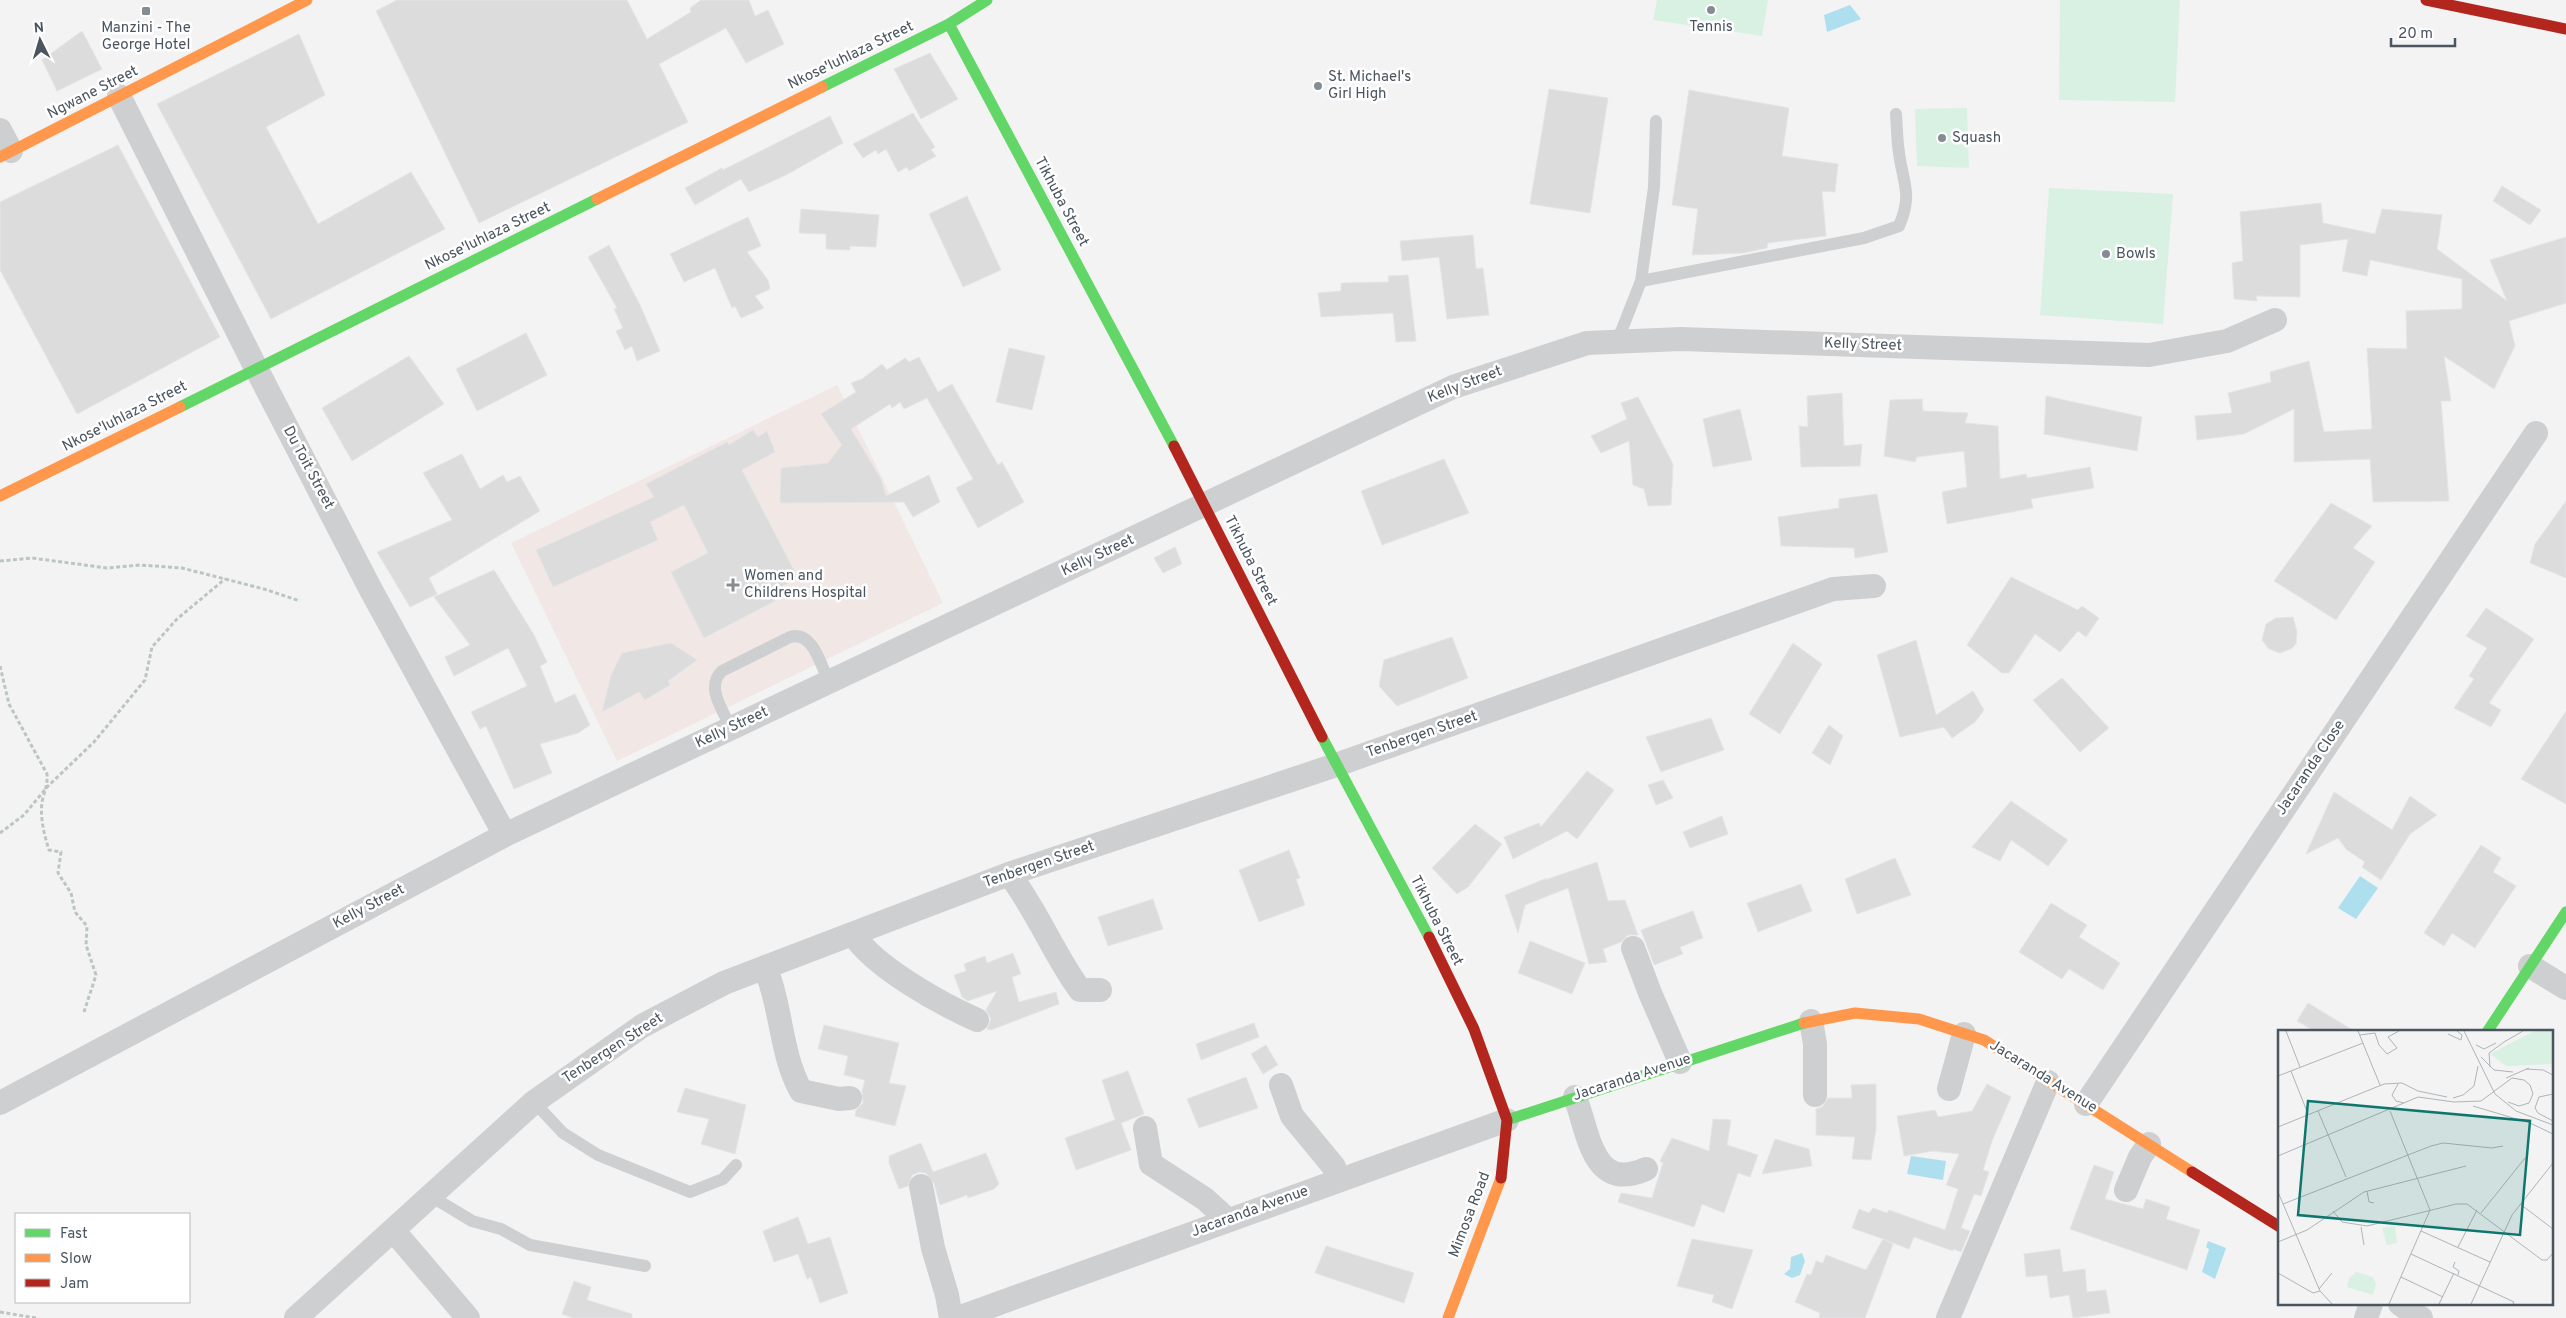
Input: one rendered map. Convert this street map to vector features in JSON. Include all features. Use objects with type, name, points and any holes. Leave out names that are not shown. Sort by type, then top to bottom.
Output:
[{"type":"main road","name":"Ngwane Street","points":[[5,154],[307,0]]},
{"type":"main road","points":[[949,24],[962,0]]},
{"type":"main road","name":"Nkose'luhlaza Street","points":[[0,496],[949,24],[987,0]]},
{"type":"main road","points":[[2426,0],[2566,29]]},
{"type":"main road","name":"Tikhuba Street","points":[[949,24],[1206,506],[1336,765],[1430,940],[1474,1029],[1506,1120]]},
{"type":"main road","points":[[2488,1030],[2566,912]]},
{"type":"main road","name":"Jacaranda Avenue","points":[[1506,1120],[1793,1025],[1855,1013],[1919,1019],[1984,1040],[2278,1227]]},
{"type":"main road","name":"Mimosa Road","points":[[1448,1318],[1503,1172],[1506,1120]]},
{"type":"street","name":"Du Toit Street","points":[[119,96],[256,368],[371,590],[505,834]]},
{"type":"street","points":[[0,130],[5,154]]},
{"type":"street","name":"Kelly Street","points":[[0,1103],[505,834],[1206,506],[1453,387],[1587,343],[1681,339],[2149,355],[2228,341],[2275,320]]},
{"type":"street","name":"Jacaranda Close","points":[[2086,1104],[2536,433]]},
{"type":"street","name":"Tenbergen Street","points":[[296,1318],[534,1102],[642,1026],[724,983],[1009,874],[1336,765],[1833,589],[1874,586]]},
{"type":"street","points":[[1009,874],[1027,897],[1057,958],[1080,990],[1100,990]]},
{"type":"street","points":[[853,934],[862,948],[894,971],[950,1008],[976,1020]]},
{"type":"street","points":[[1633,948],[1680,1062]]},
{"type":"street","points":[[2530,966],[2566,988]]},
{"type":"street","points":[[765,967],[773,985],[775,1006],[791,1073],[801,1091],[839,1099],[850,1098]]},
{"type":"street","points":[[1811,1021],[1815,1044],[1815,1095]]},
{"type":"street","points":[[1949,1089],[1964,1034]]},
{"type":"street","points":[[1948,1318],[2048,1082]]},
{"type":"street","points":[[1281,1085],[1292,1116],[1334,1167],[1338,1181]]},
{"type":"street","points":[[1575,1097],[1595,1158],[1609,1172],[1631,1176],[1646,1169]]},
{"type":"street","name":"Jacaranda Avenue","points":[[958,1318],[1506,1120]]},
{"type":"street","points":[[1145,1128],[1151,1164],[1205,1199],[1228,1220]]},
{"type":"street","points":[[2126,1190],[2140,1158],[2149,1144]]},
{"type":"street","points":[[921,1186],[932,1248],[947,1294],[951,1318]]},
{"type":"street","points":[[394,1230],[468,1318]]},
{"type":"street","points":[[2366,1318],[2370,1306]]},
{"type":"street","points":[[2403,1306],[2421,1318]]},
{"type":"lane","points":[[1641,281],[1864,238],[1899,226],[1906,210],[1907,185],[1899,154],[1896,114]]},
{"type":"lane","points":[[1617,342],[1641,281],[1654,187],[1656,121]]},
{"type":"lane","points":[[731,728],[714,690],[714,682],[717,676],[722,671],[790,637],[798,635],[804,637],[811,644],[829,682]]},
{"type":"lane","points":[[534,1102],[563,1133],[598,1155],[690,1192],[723,1179],[736,1166]]},
{"type":"lane","points":[[429,1196],[472,1221],[500,1229],[530,1245],[645,1266]]},
{"type":"path","points":[[0,561],[32,558],[107,568],[140,565],[182,568],[300,601]]},
{"type":"path","points":[[0,833],[24,815],[48,786],[94,742],[145,680],[152,647],[178,619],[225,579]]},
{"type":"path","points":[[0,666],[9,704],[48,774],[48,786],[42,801],[42,828],[49,850],[61,852],[58,873],[72,892],[75,912],[87,926],[86,945],[96,975],[84,1012]]},
{"type":"path","points":[[0,1312],[36,1318]]},
{"type":"shaded area","name":"Women and Childrens Hospital","points":[[837,385],[943,603],[617,761],[511,543]]},
{"type":"green space","name":"Tennis","points":[[1657,0],[1768,0],[1762,36],[1653,20]]},
{"type":"green space","points":[[2060,0],[2180,0],[2175,102],[2059,100]]},
{"type":"green space","name":"Squash","points":[[1967,108],[1969,168],[1917,166],[1915,109]]},
{"type":"green space","name":"Bowls","points":[[2049,188],[2173,194],[2163,324],[2040,315]]},
{"type":"water","points":[[1850,5],[1861,19],[1827,32],[1824,15]]},
{"type":"water","points":[[2360,876],[2378,888],[2356,919],[2338,908]]},
{"type":"water","points":[[1911,1156],[1946,1161],[1943,1180],[1907,1174]]},
{"type":"water","points":[[2208,1241],[2226,1248],[2215,1279],[2202,1272],[2209,1249],[2206,1247]]},
{"type":"water","points":[[1802,1253],[1805,1261],[1800,1275],[1792,1278],[1784,1274],[1790,1269],[1791,1257]]},
{"type":"building","points":[[397,0],[627,0],[647,39],[691,12],[690,8],[701,0],[749,0],[755,16],[768,10],[784,44],[746,63],[726,28],[659,64],[688,122],[479,223],[376,11]]},
{"type":"building","points":[[82,31],[102,69],[57,91],[42,60]]},
{"type":"building","points":[[299,34],[325,95],[266,127],[318,224],[411,172],[445,229],[271,319],[157,104]]},
{"type":"building","points":[[930,53],[958,99],[921,119],[894,69]]},
{"type":"building","points":[[1549,89],[1608,98],[1590,213],[1530,204]]},
{"type":"building","points":[[1689,90],[1789,108],[1782,156],[1838,164],[1835,192],[1822,191],[1826,236],[1768,243],[1767,248],[1743,253],[1692,255],[1698,209],[1672,205]]},
{"type":"building","points":[[913,113],[935,147],[931,150],[936,156],[909,171],[907,167],[898,172],[886,149],[878,154],[876,150],[863,158],[853,144]]},
{"type":"building","points":[[830,116],[843,143],[786,175],[749,192],[741,179],[695,205],[685,188],[722,168],[723,170]]},
{"type":"building","points":[[118,145],[220,337],[77,414],[0,270],[0,202]]},
{"type":"building","points":[[2502,186],[2541,210],[2530,225],[2493,201]]},
{"type":"building","points":[[967,196],[1001,270],[963,287],[929,214]]},
{"type":"building","points":[[2321,203],[2323,223],[2375,234],[2382,209],[2442,215],[2437,249],[2507,301],[2490,260],[2566,237],[2566,303],[2509,321],[2515,346],[2494,389],[2444,356],[2451,401],[2441,401],[2449,501],[2373,502],[2370,459],[2294,462],[2294,409],[2244,434],[2197,440],[2195,416],[2232,413],[2228,393],[2271,382],[2270,372],[2309,361],[2324,432],[2372,429],[2367,348],[2407,349],[2406,311],[2462,309],[2462,279],[2370,260],[2367,276],[2342,271],[2348,239],[2300,245],[2300,297],[2256,296],[2257,301],[2234,299],[2232,263],[2243,261],[2240,212]]},
{"type":"building","points":[[801,209],[879,215],[876,247],[850,246],[850,250],[826,249],[826,234],[799,233]]},
{"type":"building","points":[[748,217],[761,246],[747,252],[768,280],[770,289],[755,296],[764,308],[741,318],[735,306],[732,308],[715,268],[684,282],[670,254]]},
{"type":"building","points":[[1473,235],[1476,269],[1483,268],[1489,315],[1447,319],[1439,257],[1402,261],[1400,241]]},
{"type":"building","points":[[609,245],[640,305],[660,351],[637,361],[632,346],[625,350],[616,331],[623,328],[614,309],[617,308],[588,257]]},
{"type":"building","points":[[1408,275],[1416,341],[1396,342],[1393,313],[1321,317],[1318,293],[1341,291],[1341,283],[1389,282],[1388,276]]},
{"type":"building","points":[[526,333],[547,375],[477,411],[456,369]]},
{"type":"building","points":[[1009,348],[1045,356],[1032,410],[996,402]]},
{"type":"building","points":[[409,356],[444,404],[352,461],[322,408]]},
{"type":"building","points":[[919,357],[938,392],[952,384],[998,465],[1002,462],[1024,502],[978,528],[956,488],[973,479],[927,398],[904,409],[900,402],[892,408],[890,404],[851,429],[881,479],[886,496],[929,475],[940,502],[913,517],[904,502],[780,503],[781,468],[828,463],[842,445],[821,414],[856,392],[851,383],[862,379],[882,364],[887,370],[905,358],[909,362]]},
{"type":"building","points":[[1842,393],[1844,446],[1862,444],[1860,466],[1801,467],[1799,426],[1808,427],[1807,396]]},
{"type":"building","points":[[2046,396],[2142,417],[2137,451],[2044,434]]},
{"type":"building","points":[[1638,397],[1673,464],[1671,505],[1648,506],[1644,489],[1633,485],[1629,441],[1601,453],[1591,436],[1627,419],[1621,403]]},
{"type":"building","points":[[1922,399],[1923,411],[1968,413],[1965,423],[1998,426],[2000,479],[2026,474],[2027,478],[2090,467],[2094,488],[2031,499],[2033,508],[1947,524],[1942,492],[1967,487],[1964,451],[1917,457],[1915,462],[1884,456],[1890,400]]},
{"type":"building","points":[[1740,409],[1752,460],[1713,467],[1703,419]]},
{"type":"building","points":[[753,430],[758,437],[767,431],[775,452],[742,470],[798,578],[771,592],[775,601],[704,638],[671,572],[708,553],[684,505],[650,522],[658,540],[553,587],[536,550],[654,497],[646,484],[727,442],[729,445]]},
{"type":"building","points":[[462,454],[480,489],[503,475],[507,482],[520,476],[540,511],[429,578],[437,594],[410,607],[377,552],[452,520],[423,473]]},
{"type":"building","points":[[1444,459],[1469,513],[1382,545],[1361,491]]},
{"type":"building","points":[[1877,494],[1888,552],[1855,558],[1854,548],[1781,546],[1778,517],[1839,508],[1839,499]]},
{"type":"building","points":[[2566,501],[2566,578],[2530,563],[2535,544]]},
{"type":"building","points":[[2331,503],[2372,526],[2353,548],[2375,562],[2336,620],[2274,581]]},
{"type":"building","points":[[1175,547],[1182,564],[1163,573],[1154,558]]},
{"type":"building","points":[[494,570],[534,635],[547,662],[540,666],[555,703],[575,694],[590,725],[578,733],[540,744],[552,773],[514,789],[486,726],[480,729],[471,712],[527,686],[508,648],[454,676],[445,657],[470,645],[434,597]]},
{"type":"building","points":[[2011,577],[2078,610],[2082,606],[2099,618],[2086,637],[2078,631],[2060,652],[2035,634],[2009,673],[2002,673],[1967,645]]},
{"type":"building","points":[[2486,608],[2534,639],[2489,703],[2501,710],[2491,727],[2454,708],[2474,679],[2469,676],[2487,648],[2466,636]]},
{"type":"building","points":[[2293,617],[2297,632],[2296,644],[2291,649],[2280,653],[2269,649],[2262,640],[2266,624],[2276,618]]},
{"type":"building","points":[[1452,637],[1468,678],[1397,706],[1379,686],[1384,660]]},
{"type":"building","points":[[1916,640],[1936,715],[1973,691],[1984,710],[1975,722],[1952,738],[1944,727],[1900,737],[1877,655]]},
{"type":"building","points":[[671,643],[697,660],[668,681],[670,685],[645,700],[639,692],[602,712],[611,675],[622,653]]},
{"type":"building","points":[[1793,643],[1822,664],[1780,734],[1749,714]]},
{"type":"building","points":[[2062,678],[2109,728],[2080,752],[2033,700]]},
{"type":"building","points":[[2566,711],[2566,804],[2521,779]]},
{"type":"building","points":[[1711,718],[1724,750],[1661,772],[1646,737]]},
{"type":"building","points":[[1829,725],[1843,736],[1830,765],[1812,753]]},
{"type":"building","points":[[1587,771],[1614,790],[1577,839],[1567,831],[1513,859],[1504,837],[1539,823],[1541,827]]},
{"type":"building","points":[[1663,780],[1673,798],[1656,805],[1648,785]]},
{"type":"building","points":[[2334,792],[2392,830],[2410,796],[2437,815],[2410,834],[2381,880],[2362,867],[2365,862],[2347,850],[2338,838],[2306,854]]},
{"type":"building","points":[[2011,801],[2068,840],[2048,866],[2011,840],[2000,861],[1972,847]]},
{"type":"building","points":[[1722,816],[1728,834],[1690,848],[1683,832]]},
{"type":"building","points":[[1475,824],[1502,844],[1468,887],[1457,894],[1432,868]]},
{"type":"building","points":[[2481,845],[2501,858],[2493,872],[2516,886],[2475,948],[2452,933],[2444,946],[2424,933]]},
{"type":"building","points":[[1289,850],[1300,878],[1296,879],[1305,905],[1259,922],[1239,870]]},
{"type":"building","points":[[1895,858],[1911,895],[1857,914],[1845,879]]},
{"type":"building","points":[[1597,862],[1608,901],[1625,900],[1638,935],[1628,935],[1621,942],[1603,949],[1607,962],[1589,964],[1568,888],[1525,905],[1518,933],[1505,895],[1547,878],[1545,880]]},
{"type":"building","points":[[1801,884],[1812,911],[1758,932],[1747,903]]},
{"type":"building","points":[[1153,899],[1163,929],[1108,946],[1098,917]]},
{"type":"building","points":[[2051,903],[2087,925],[2079,937],[2120,963],[2103,990],[2069,969],[2062,979],[2019,952]]},
{"type":"building","points":[[1693,911],[1703,938],[1680,947],[1683,954],[1654,965],[1641,930]]},
{"type":"building","points":[[1530,941],[1585,963],[1572,994],[1518,973]]},
{"type":"building","points":[[1013,953],[1021,974],[1012,977],[1019,1002],[1056,992],[1059,1004],[991,1030],[987,1029],[991,1019],[986,1010],[997,991],[968,1001],[962,997],[954,975],[966,971],[964,964],[985,956],[987,963]]},
{"type":"building","points":[[2308,1003],[2353,1030],[2313,1030],[2297,1021]]},
{"type":"building","points":[[1254,1023],[1259,1037],[1201,1060],[1196,1044]]},
{"type":"building","points":[[824,1025],[899,1043],[889,1083],[906,1086],[895,1126],[855,1116],[856,1110],[863,1103],[862,1091],[865,1080],[844,1075],[848,1056],[818,1049]]},
{"type":"building","points":[[1266,1045],[1278,1065],[1263,1074],[1251,1054]]},
{"type":"building","points":[[1128,1071],[1144,1114],[1121,1123],[1131,1150],[1076,1170],[1065,1138],[1115,1120],[1102,1080]]},
{"type":"building","points":[[1246,1077],[1258,1108],[1199,1128],[1187,1099]]},
{"type":"building","points":[[1876,1084],[1876,1129],[1871,1160],[1852,1159],[1855,1137],[1816,1135],[1816,1109],[1822,1107],[1828,1098],[1852,1098],[1851,1085]]},
{"type":"building","points":[[1987,1084],[2011,1097],[1992,1141],[1983,1170],[1989,1172],[1981,1196],[1974,1194],[1961,1228],[1970,1231],[1961,1252],[1914,1237],[1909,1249],[1852,1228],[1859,1209],[1869,1213],[1873,1208],[1887,1213],[1889,1210],[1945,1230],[1958,1189],[1946,1185],[1959,1154],[1933,1151],[1904,1156],[1897,1116],[1935,1110],[1938,1117],[1972,1111]]},
{"type":"building","points":[[685,1088],[746,1105],[735,1154],[701,1144],[709,1119],[677,1112]]},
{"type":"building","points":[[1713,1119],[1731,1120],[1727,1145],[1758,1155],[1750,1177],[1738,1173],[1724,1213],[1702,1204],[1694,1227],[1618,1202],[1621,1193],[1652,1198],[1663,1163],[1660,1161],[1672,1138],[1709,1151]]},
{"type":"building","points":[[1775,1139],[1809,1149],[1812,1166],[1762,1174]]},
{"type":"building","points":[[921,1143],[933,1172],[986,1153],[999,1184],[994,1189],[968,1198],[967,1195],[940,1205],[934,1183],[926,1173],[919,1172],[912,1175],[908,1186],[899,1189],[889,1163],[889,1156]]},
{"type":"building","points":[[2094,1165],[2114,1172],[2105,1199],[2143,1209],[2146,1199],[2170,1207],[2166,1219],[2200,1230],[2187,1270],[2070,1229]]},
{"type":"building","points":[[798,1217],[808,1244],[830,1237],[848,1293],[820,1303],[811,1277],[807,1279],[798,1254],[774,1262],[763,1231]]},
{"type":"building","points":[[1692,1239],[1753,1250],[1732,1309],[1712,1302],[1714,1295],[1677,1286]]},
{"type":"building","points":[[1883,1239],[1893,1244],[1865,1318],[1819,1318],[1820,1313],[1795,1302],[1807,1274],[1811,1275],[1816,1261],[1823,1263],[1826,1255],[1866,1270]]},
{"type":"building","points":[[1326,1246],[1414,1273],[1404,1303],[1315,1273]]},
{"type":"building","points":[[2060,1249],[2063,1272],[2085,1269],[2087,1292],[2106,1290],[2110,1313],[2073,1318],[2069,1295],[2050,1298],[2047,1275],[2026,1277],[2024,1254]]},
{"type":"building","points":[[574,1281],[591,1287],[587,1300],[632,1314],[632,1318],[573,1318],[562,1314]]},
{"type":"traffic: fast","points":[[822,87],[949,24],[987,0]]},
{"type":"traffic: fast","points":[[949,24],[1174,446]]},
{"type":"traffic: fast","points":[[180,407],[597,199]]},
{"type":"traffic: fast","points":[[1322,737],[1429,937]]},
{"type":"traffic: fast","points":[[2488,1030],[2566,912]]},
{"type":"traffic: fast","points":[[1507,1120],[1804,1023]]},
{"type":"traffic: slow","points":[[0,157],[307,0]]},
{"type":"traffic: slow","points":[[597,199],[822,87]]},
{"type":"traffic: slow","points":[[0,496],[180,407]]},
{"type":"traffic: slow","points":[[1804,1023],[1855,1013],[1919,1019],[1984,1040],[2192,1172]]},
{"type":"traffic: slow","points":[[1448,1318],[1501,1178]]},
{"type":"traffic: jam","points":[[2426,0],[2566,29]]},
{"type":"traffic: jam","points":[[1174,446],[1322,737]]},
{"type":"traffic: jam","points":[[1429,937],[1474,1029],[1507,1120],[1501,1178]]},
{"type":"traffic: jam","points":[[2192,1172],[2278,1226]]},
{"type":"place","name":"Tennis","points":[[1711,10]]},
{"type":"place","name":"Manzini - The George Hotel","points":[[146,11]]},
{"type":"place","name":"St. Michael's Girl High","points":[[1318,86]]},
{"type":"place","name":"Squash","points":[[1942,138]]},
{"type":"place","name":"Bowls","points":[[2106,254]]},
{"type":"place","name":"Women and Childrens Hospital","points":[[733,585]]}]
